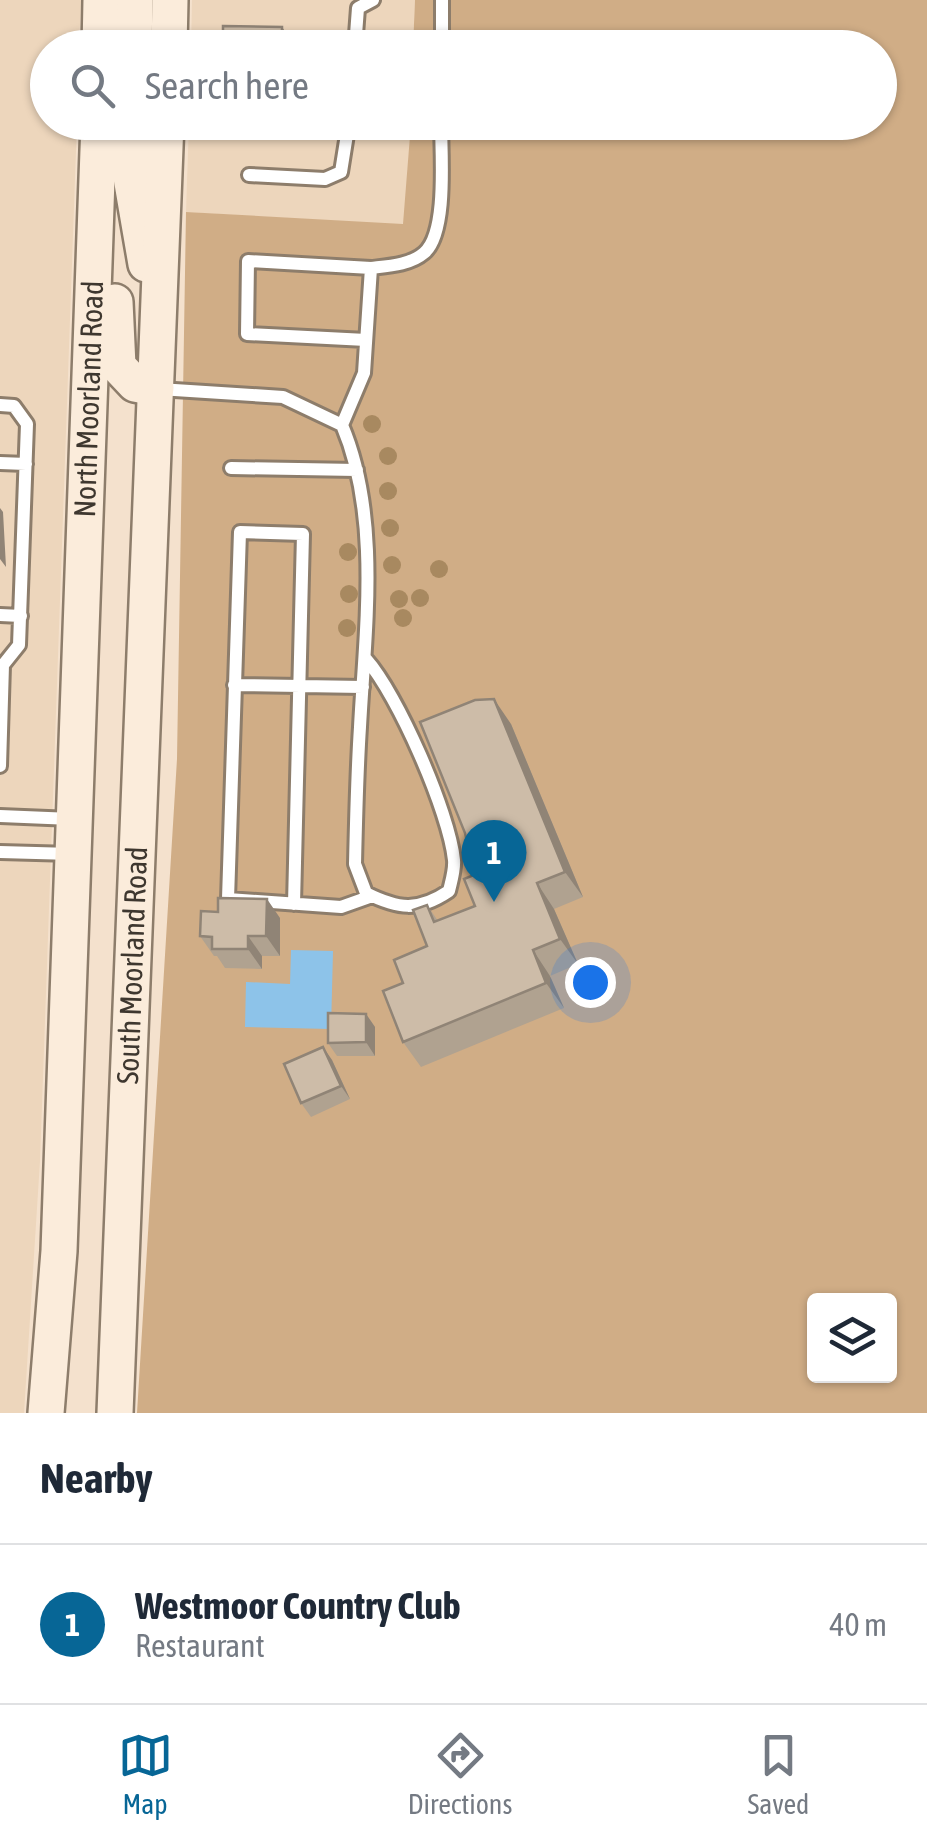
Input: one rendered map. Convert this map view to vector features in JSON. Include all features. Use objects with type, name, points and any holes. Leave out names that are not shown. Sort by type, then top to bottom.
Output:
[{"type":"main road","points":[[101,30],[102,0]]},
{"type":"main road","points":[[134,0],[134,30]]},
{"type":"main road","points":[[169,30],[170,0]]},
{"type":"main road","name":"North Moorland Road","points":[[74,819],[98,140]]},
{"type":"main road","points":[[131,140],[130,171],[158,329]]},
{"type":"main road","points":[[95,246],[113,281],[118,366],[135,384],[156,388],[165,140]]},
{"type":"main road","name":"South Moorland Road","points":[[115,1413],[156,388]]},
{"type":"main road","points":[[46,1413],[59,1251],[74,819]]},
{"type":"lane","points":[[356,30],[358,8],[373,0]]},
{"type":"lane","points":[[442,0],[442,30]]},
{"type":"lane","points":[[249,175],[325,179],[342,172],[346,140]]},
{"type":"lane","points":[[366,340],[247,334],[248,260],[371,268],[415,258],[432,243],[440,202],[441,140]]},
{"type":"lane","points":[[366,659],[385,680],[434,795],[455,862],[449,891],[425,907],[393,906],[372,896],[366,892],[355,864],[366,659],[364,531],[357,470],[342,426],[360,388],[371,268]]},
{"type":"lane","points":[[156,388],[283,397],[342,426]]},
{"type":"lane","points":[[0,766],[1,665],[19,645],[27,424],[7,405]]},
{"type":"lane","points":[[0,463],[26,464]]},
{"type":"lane","points":[[230,468],[357,470]]},
{"type":"lane","points":[[294,904],[303,534],[240,532],[228,899],[294,904],[341,907],[372,896]]},
{"type":"lane","points":[[0,615],[20,616]]},
{"type":"lane","points":[[234,685],[362,687]]},
{"type":"lane","points":[[0,816],[74,819]]},
{"type":"lane","points":[[0,852],[72,854]]},
{"type":"shaded area","points":[[0,0],[81,0],[80,30],[30,30],[30,140],[76,140],[40,1161],[24,1413],[0,1413]]},
{"type":"shaded area","points":[[192,0],[415,0],[414,30],[191,30]]},
{"type":"shaded area","points":[[415,0],[927,0],[927,1413],[137,1413],[177,759],[186,212],[403,224],[410,140],[897,140],[897,30],[414,30]]},
{"type":"shaded area","points":[[188,140],[410,140],[404,225],[186,212]]},
{"type":"water","points":[[291,950],[333,951],[331,1029],[245,1027],[246,982],[290,984]]},
{"type":"building","points":[[223,26],[282,27],[282,30],[223,30]]},
{"type":"building","points":[[494,699],[565,872],[537,883],[560,939],[533,950],[546,983],[403,1042],[383,991],[403,983],[394,960],[427,946],[413,910],[427,905],[434,922],[475,906],[464,879],[474,875],[465,833],[420,722],[475,700]]},
{"type":"building","points":[[218,898],[267,899],[266,936],[248,936],[248,949],[212,949],[212,937],[200,936],[201,911],[218,912]]},
{"type":"building","points":[[328,1013],[366,1014],[366,1042],[328,1043]]},
{"type":"building","points":[[323,1047],[341,1086],[301,1103],[284,1064]]},
{"type":"place","name":"Westmoor Country Club","points":[[494,902]]}]
